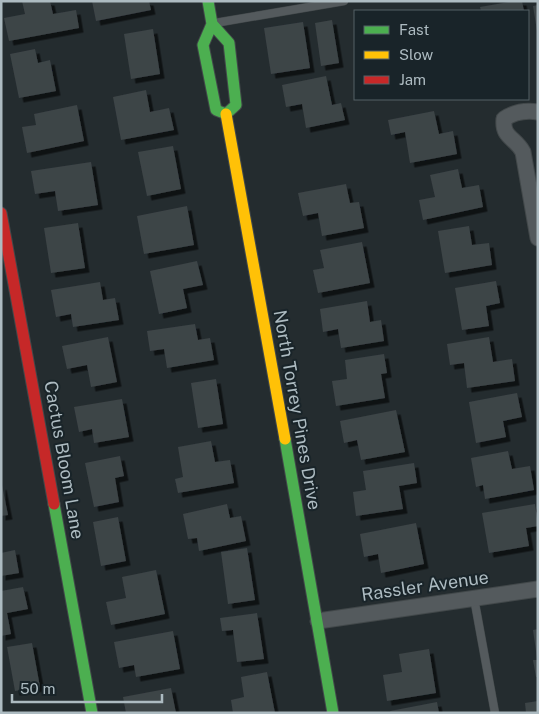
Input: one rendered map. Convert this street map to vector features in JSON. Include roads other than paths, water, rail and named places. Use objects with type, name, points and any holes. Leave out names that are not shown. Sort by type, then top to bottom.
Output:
[{"type":"main road","points":[[208,1],[212,24],[229,43],[236,105],[226,114]]},
{"type":"main road","name":"North Torrey Pines Drive","points":[[212,24],[203,45],[216,110],[226,114],[333,713]]},
{"type":"main road","name":"Cactus Bloom Lane","points":[[1,213],[92,713]]},
{"type":"street","points":[[538,112],[530,111],[512,114],[504,119],[503,127],[508,136],[515,140],[523,152],[538,238]]},
{"type":"street","name":"Rassler Avenue","points":[[318,621],[538,589]]},
{"type":"lane","points":[[212,24],[344,1]]},
{"type":"lane","points":[[474,598],[495,713]]}]
